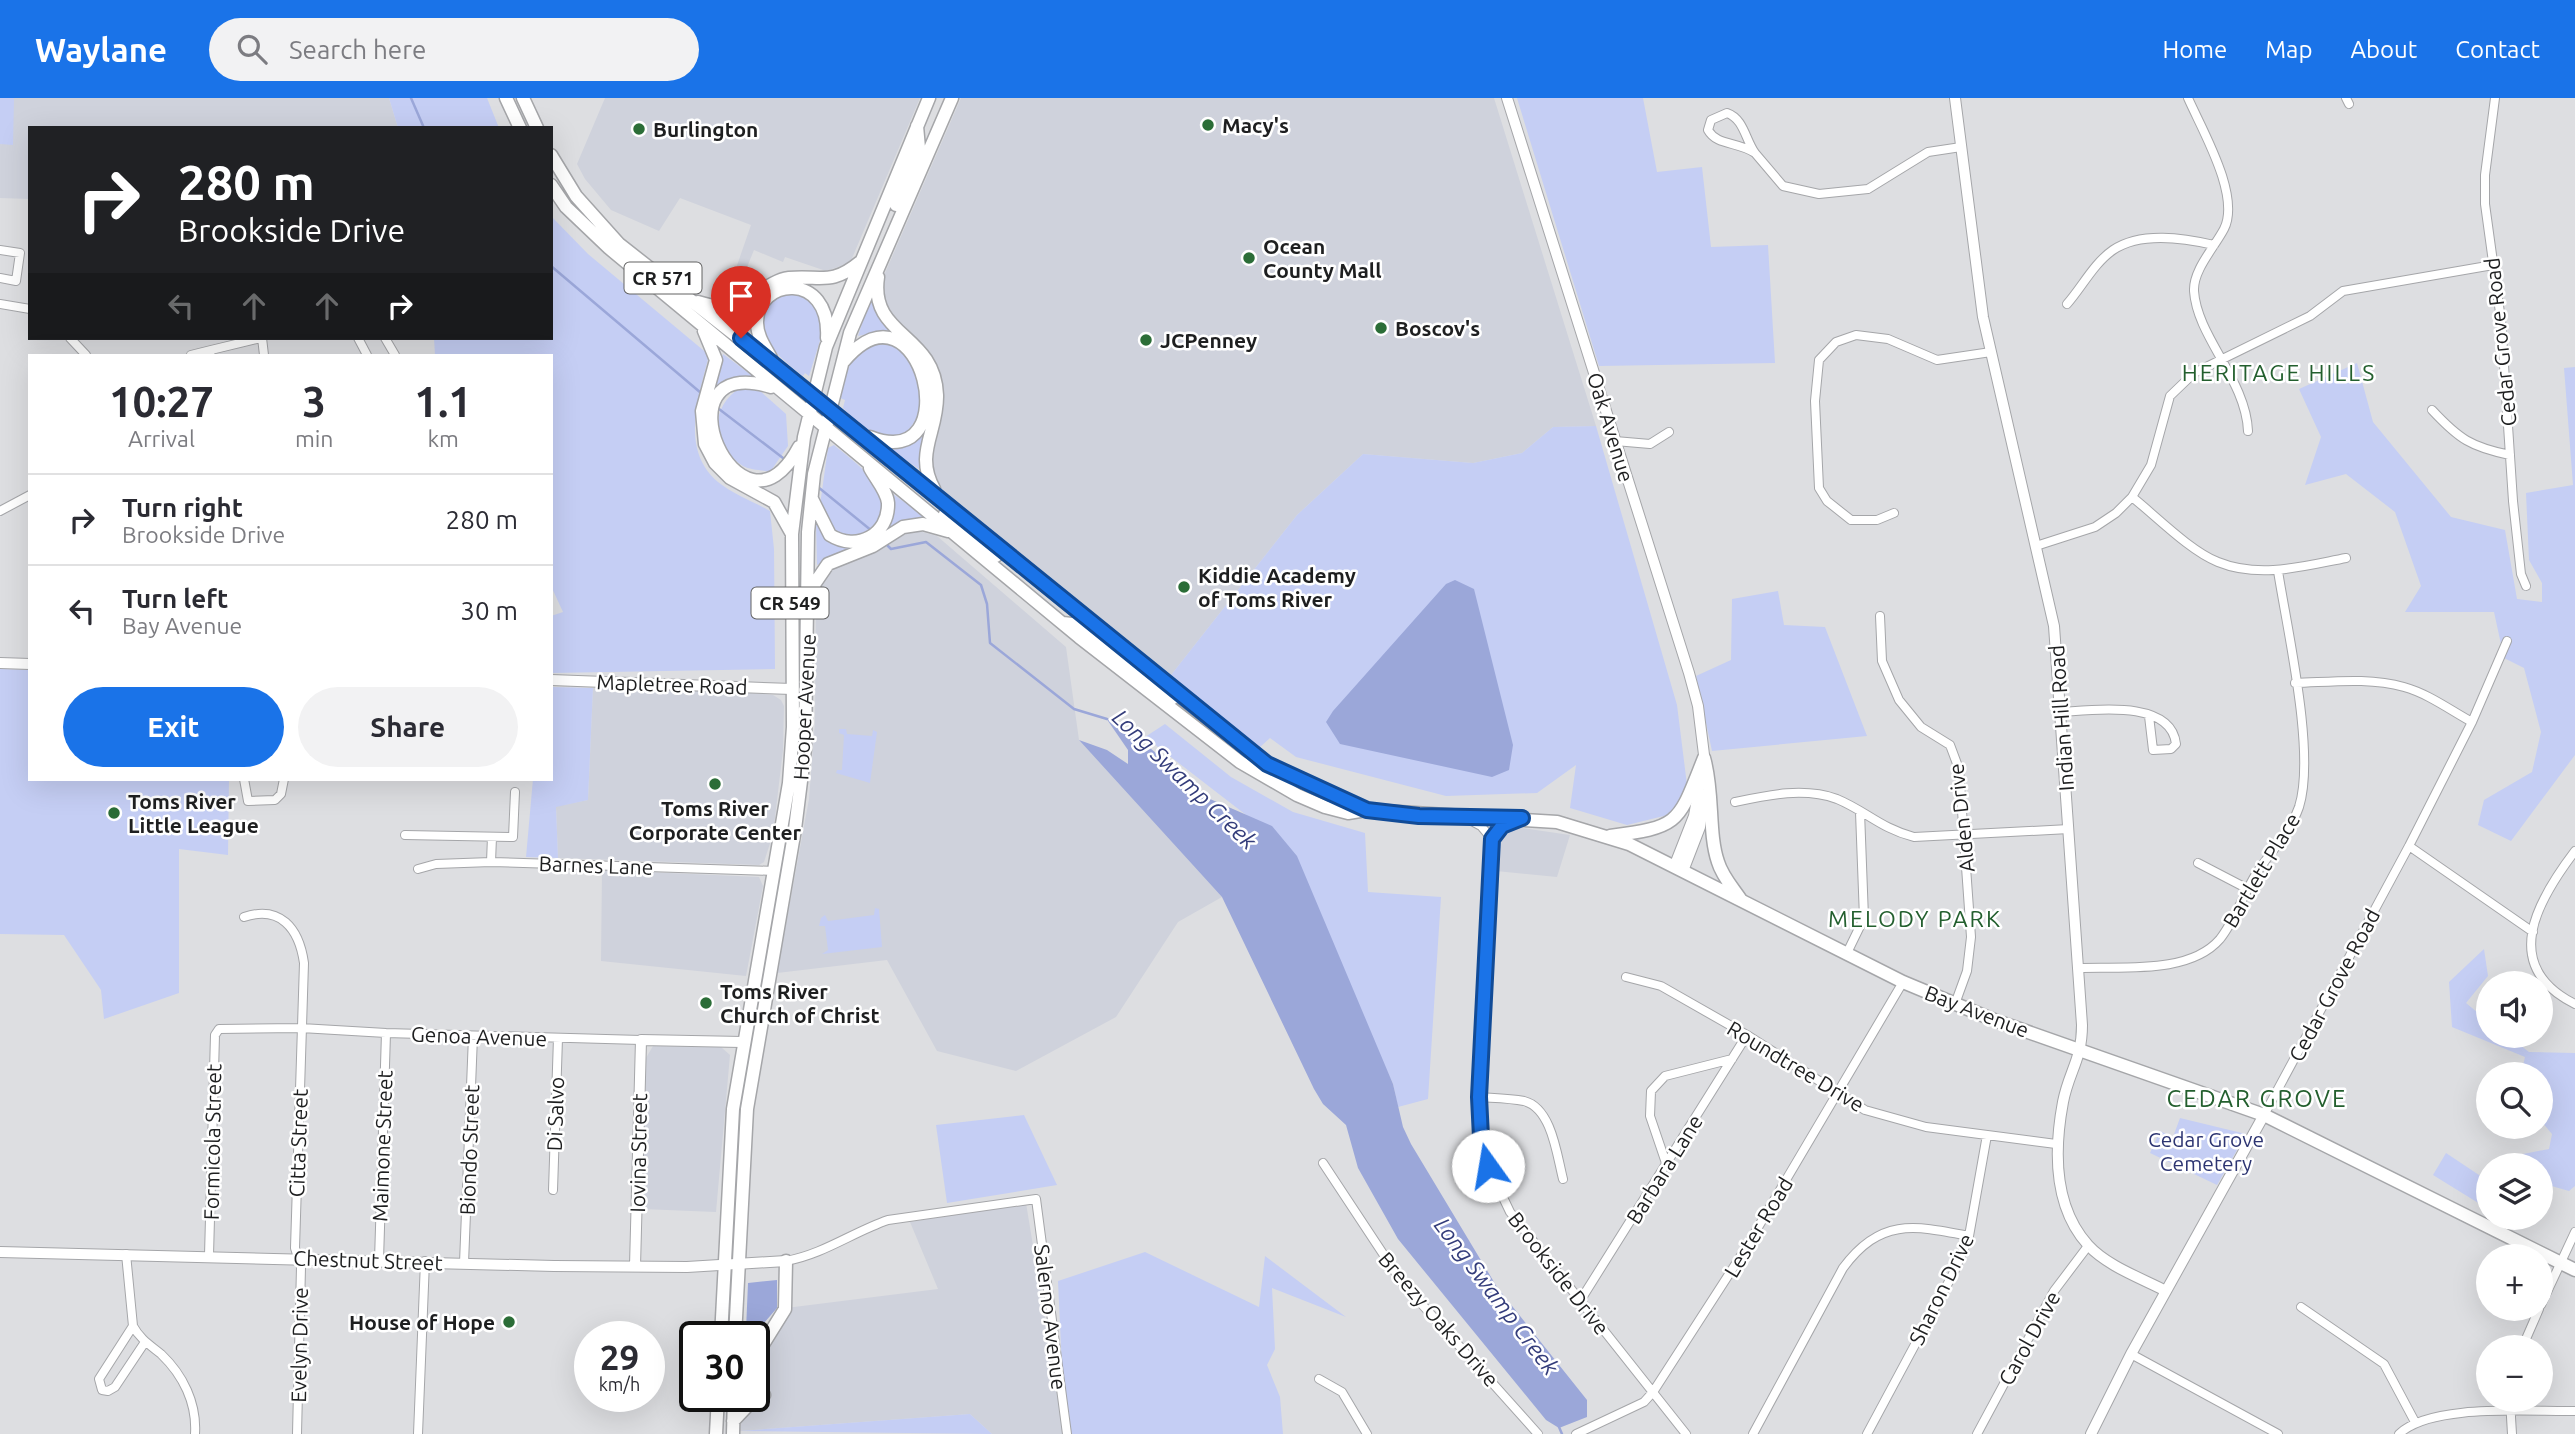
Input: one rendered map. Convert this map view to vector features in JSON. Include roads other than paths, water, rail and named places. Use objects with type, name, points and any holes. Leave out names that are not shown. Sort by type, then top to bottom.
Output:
[{"type":"main road","points":[[506,98],[519,126]]},
{"type":"main road","points":[[523,98],[536,126]]},
{"type":"main road","points":[[710,400],[715,443],[730,466],[742,475],[761,480],[772,478],[794,467],[826,347],[929,98]]},
{"type":"main road","name":"Hooper Avenue","points":[[723,1321],[747,1109],[796,829],[805,750],[811,495],[814,474],[839,366],[880,261],[952,98]]},
{"type":"main road","points":[[893,232],[891,217],[921,141],[917,127]]},
{"type":"main road","name":"Bay Avenue","points":[[553,158],[597,222],[619,244],[775,365],[939,498],[1059,597],[1080,626],[1230,754],[1271,781],[1325,807],[1348,813],[1367,810],[1522,818],[1557,822],[1607,836],[1903,982],[1955,1004],[2264,1115],[2575,1270]]},
{"type":"main road","name":"CR 571","points":[[553,188],[566,207],[592,234],[1063,623]]},
{"type":"main road","points":[[880,261],[876,297],[880,309],[916,346],[933,374],[936,409],[924,461],[926,475],[939,498]]},
{"type":"main road","points":[[693,301],[734,306],[772,283],[788,278],[826,280],[849,271],[860,262]]},
{"type":"main road","points":[[775,365],[761,340],[757,321],[768,297],[779,290],[801,289],[818,299],[827,317],[826,347]]},
{"type":"main road","points":[[703,328],[716,360],[710,400],[701,427],[710,455],[730,478],[774,502],[792,534]]},
{"type":"main road","points":[[839,366],[866,340],[884,337],[901,344],[914,358],[924,377],[926,410],[913,435],[890,442],[860,433]]},
{"type":"main road","points":[[710,400],[730,385],[741,381],[778,389]]},
{"type":"main road","points":[[808,617],[814,583],[825,567],[879,536],[886,521],[887,497],[866,462]]},
{"type":"main road","points":[[866,462],[922,495],[1041,593],[1059,597],[1066,613],[1063,623],[1080,626]]},
{"type":"main road","name":"Hooper Avenue","points":[[734,1321],[730,1266],[733,1108],[742,1042],[789,783],[794,467]]},
{"type":"main road","points":[[811,495],[821,519],[836,539],[860,542],[912,524],[923,524],[953,532]]},
{"type":"main road","name":"Bay Avenue","points":[[1080,626],[1163,693],[1195,709],[1267,764],[1367,810]]},
{"type":"main road","points":[[1607,836],[1646,833],[1669,823],[1686,803],[1704,758]]},
{"type":"main road","points":[[1704,758],[1711,782],[1716,858],[1723,875],[1743,902]]},
{"type":"main road","points":[[770,1333],[785,1309],[786,1261]]},
{"type":"main road","points":[[716,1434],[717,1412]]},
{"type":"main road","points":[[733,1428],[744,1412]]},
{"type":"street","name":"Oak Avenue","points":[[1507,98],[1698,706],[1704,758],[1705,806],[1700,827],[1678,869]]},
{"type":"street","name":"Indian Hill Road","points":[[1955,98],[1978,286],[2054,626],[2082,1050],[2064,1098],[2056,1144],[2063,1196],[2071,1220],[2088,1245],[2166,1291]]},
{"type":"street","points":[[2188,98],[2226,189],[2228,217],[2199,270],[2194,291],[2196,303],[2244,402],[2248,430]]},
{"type":"street","name":"Cedar Grove Road","points":[[2495,98],[2485,187],[2504,354],[2521,574],[2526,586]]},
{"type":"street","points":[[1755,153],[1742,145],[1716,139],[1708,130],[1711,120],[1720,114],[1732,115],[1741,124],[1755,153],[1783,186],[1819,194],[1868,189],[1928,152],[1961,147]]},
{"type":"street","points":[[2067,304],[2097,265],[2112,250],[2125,244],[2182,238],[2214,246]]},
{"type":"street","points":[[0,250],[20,253],[16,281],[0,278]]},
{"type":"street","points":[[2036,546],[2095,527],[2116,513],[2132,497],[2151,465],[2170,396],[2194,373],[2310,316],[2343,291],[2493,265]]},
{"type":"street","points":[[0,304],[28,309]]},
{"type":"street","points":[[1894,513],[1865,522],[1851,520],[1827,501],[1819,488],[1815,401],[1819,360],[1836,342],[1856,335],[1888,339],[1937,360],[1991,352]]},
{"type":"street","points":[[72,340],[85,354]]},
{"type":"street","points":[[210,353],[255,340]]},
{"type":"street","points":[[2432,410],[2468,443],[2479,449],[2510,455]]},
{"type":"street","points":[[1615,441],[1650,444],[1669,432]]},
{"type":"street","points":[[0,511],[28,496]]},
{"type":"street","points":[[2132,497],[2217,562],[2256,571],[2278,571],[2346,558]]},
{"type":"street","name":"Bartlett Place","points":[[2078,968],[2169,963],[2194,958],[2211,948],[2222,937],[2248,889],[2290,825],[2302,792],[2303,753],[2278,571]]},
{"type":"street","name":"Alden Drive","points":[[1880,616],[1882,661],[1899,700],[1921,727],[1950,745],[1955,753],[1964,835],[1970,957],[1955,1004]]},
{"type":"street","name":"Cedar Grove Road","points":[[2091,1434],[2131,1354],[2409,846],[2472,722],[2507,641]]},
{"type":"street","points":[[0,663],[28,664]]},
{"type":"street","name":"Mapletree Road","points":[[553,680],[792,689]]},
{"type":"street","points":[[2295,683],[2350,681],[2405,687],[2472,722]]},
{"type":"street","points":[[2061,712],[2106,710],[2149,716],[2163,720],[2175,733],[2176,744],[2171,749],[2153,750],[2149,716]]},
{"type":"street","points":[[244,781],[248,801],[275,800],[281,794],[284,781]]},
{"type":"street","points":[[405,835],[513,837],[515,792]]},
{"type":"street","points":[[1735,802],[1768,796],[1817,794],[1837,799],[1879,825],[1914,837],[2069,829]]},
{"type":"street","points":[[1846,955],[1864,918],[1860,812]]},
{"type":"street","points":[[1463,817],[1481,826],[1492,839],[1502,826],[1522,818]]},
{"type":"street","points":[[491,862],[492,837]]},
{"type":"street","name":"Brookside Drive","points":[[1492,839],[1479,1097],[1481,1137],[1496,1187],[1531,1242],[1686,1434]]},
{"type":"street","points":[[2409,846],[2533,932]]},
{"type":"street","points":[[2575,851],[2547,887],[2539,906],[2533,932],[2532,958],[2540,978],[2575,1004]]},
{"type":"street","name":"Barnes Lane","points":[[418,869],[436,864],[491,862],[775,871]]},
{"type":"street","points":[[2198,863],[2248,889]]},
{"type":"street","name":"Citta Street","points":[[244,916],[260,911],[284,920],[299,940],[304,963],[295,1248],[298,1257]]},
{"type":"street","name":"Roundtree Drive","points":[[1626,976],[1661,986],[1747,1035],[1837,1094],[1891,1120],[2056,1144]]},
{"type":"street","name":"Lester Road","points":[[1576,1434],[1644,1402],[1653,1392],[1744,1251],[1903,982]]},
{"type":"street","name":"Genoa Avenue","points":[[217,1030],[301,1028],[473,1036],[742,1042]]},
{"type":"street","name":"Formicola Street","points":[[209,1255],[217,1030]]},
{"type":"street","name":"Maimone Street","points":[[379,1260],[386,1033]]},
{"type":"street","name":"Barbara Lane","points":[[1580,1301],[1747,1035]]},
{"type":"street","name":"Biondo Street","points":[[464,1263],[473,1036]]},
{"type":"street","name":"Di Salvo","points":[[553,1190],[558,1038]]},
{"type":"street","name":"Iovina Street","points":[[635,1266],[640,1040]]},
{"type":"street","points":[[1667,1166],[1650,1116],[1650,1096],[1657,1081],[1665,1076],[1733,1058]]},
{"type":"street","points":[[1479,1097],[1526,1101],[1536,1107],[1551,1134],[1563,1179]]},
{"type":"street","name":"Sharon Drive","points":[[1867,1434],[1954,1272],[1969,1236],[1987,1135]]},
{"type":"street","name":"Breezy Oaks Drive","points":[[1323,1163],[1401,1281],[1538,1434]]},
{"type":"street","name":"Salerno Avenue","points":[[786,1261],[821,1252],[869,1226],[888,1220],[1036,1199],[1067,1434]]},
{"type":"street","points":[[1753,1434],[1843,1268],[1856,1251],[1888,1231],[1906,1226],[1969,1236]]},
{"type":"street","points":[[2553,1280],[2575,1232]]},
{"type":"street","name":"Carol Drive","points":[[1977,1434],[2054,1291],[2088,1245]]},
{"type":"street","name":"Chestnut Street","points":[[0,1252],[635,1266],[730,1266],[786,1261]]},
{"type":"street","points":[[125,1254],[129,1306],[134,1326],[145,1342],[180,1373],[194,1409],[195,1434]]},
{"type":"street","name":"Evelyn Drive","points":[[297,1434],[301,1266],[298,1257]]},
{"type":"street","points":[[418,1434],[425,1261]]},
{"type":"street","points":[[2301,1307],[2384,1364],[2416,1422]]},
{"type":"street","points":[[134,1326],[99,1379],[102,1390],[108,1391],[115,1387],[145,1342]]},
{"type":"street","points":[[2131,1354],[2278,1434]]},
{"type":"street","points":[[1320,1379],[1342,1392],[1367,1434]]},
{"type":"street","points":[[2553,1411],[2575,1411]]},
{"type":"street","points":[[2399,1434],[2416,1422],[2441,1414],[2509,1412],[2512,1434]]},
{"type":"water","points":[[1455,580],[1474,589],[1513,745],[1509,770],[1492,777],[1340,744],[1326,722],[1446,584]]},
{"type":"water","points":[[1106,718],[1150,748],[1210,799],[1272,826],[1297,856],[1393,1084],[1403,1127],[1411,1144],[1497,1287],[1587,1400],[1587,1417],[1559,1428],[1546,1420],[1398,1239],[1358,1168],[1346,1125],[1323,1104],[1314,1089],[1222,897],[1079,740],[1107,750],[1128,764],[1128,750]]},
{"type":"water","points":[[777,1280],[777,1308],[766,1321],[746,1321],[748,1283]]},
{"type":"waterway","name":"Long Swamp Creek","points":[[411,98],[423,126]]},
{"type":"waterway","name":"Long Swamp Creek","points":[[553,268],[701,393]]},
{"type":"waterway","name":"Long Swamp Creek","points":[[719,409],[783,458]]},
{"type":"waterway","name":"Long Swamp Creek","points":[[818,487],[872,531]]},
{"type":"waterway","name":"Long Swamp Creek","points":[[885,543],[891,549],[926,542],[981,585],[987,604],[990,643],[1074,709],[1107,719]]},
{"type":"waterway","name":"Long Swamp Creek","points":[[1559,1427],[1562,1434]]},
{"type":"place","name":"Macy's","points":[[1208,125]]},
{"type":"place","name":"Burlington","points":[[639,129]]},
{"type":"place","name":"Ocean County Mall","points":[[1249,258]]},
{"type":"place","name":"Boscov's","points":[[1381,328]]},
{"type":"place","name":"JCPenney","points":[[1146,340]]},
{"type":"place","name":"Kiddie Academy of Toms River","points":[[1184,587]]},
{"type":"place","name":"Toms River Corporate Center","points":[[715,784]]},
{"type":"place","name":"Toms River Little League","points":[[114,813]]},
{"type":"place","name":"Toms River Church of Christ","points":[[706,1003]]},
{"type":"place","name":"House of Hope","points":[[509,1322]]},
{"type":"district","name":"HERITAGE HILLS","points":[[2279,372]]},
{"type":"district","name":"MELODY PARK","points":[[1915,918]]},
{"type":"district","name":"CEDAR GROVE","points":[[2257,1098]]},
{"type":"park label","name":"Cedar Grove Cemetery","points":[[2206,1151]]}]
